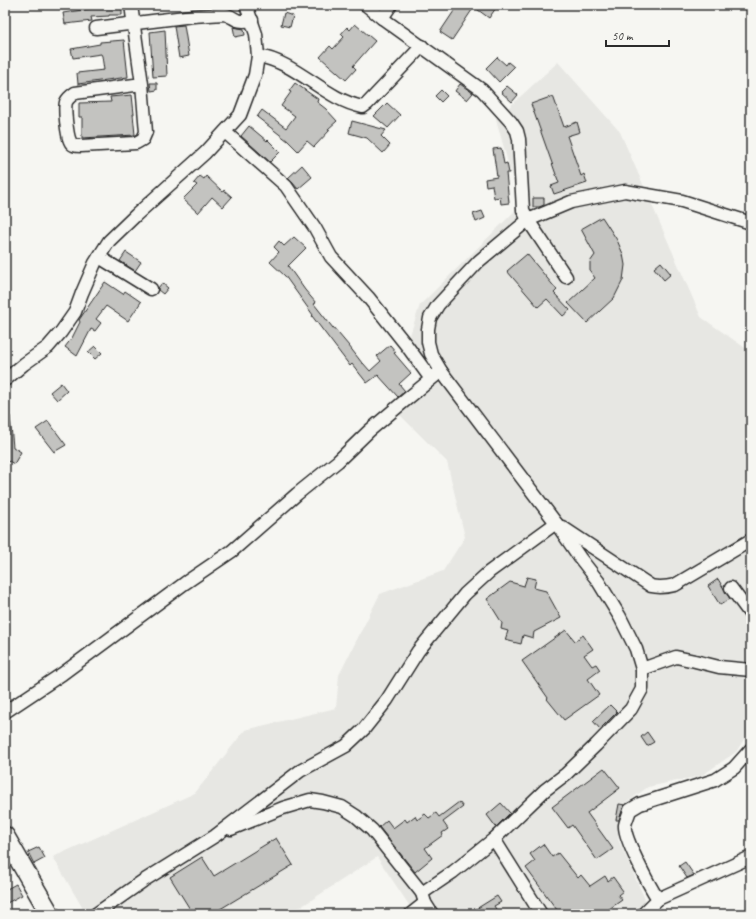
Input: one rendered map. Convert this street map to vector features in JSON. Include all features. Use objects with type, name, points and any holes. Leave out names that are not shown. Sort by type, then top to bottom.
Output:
[{"type":"highway","points":[[5,836],[50,914]]},
{"type":"street","points":[[131,5],[142,84],[146,132],[143,139],[136,143],[81,146],[74,146],[70,142],[68,135],[66,102],[71,96],[75,93],[142,84]]},
{"type":"street","points":[[5,380],[48,347],[61,332],[75,312],[95,263],[109,241],[205,153],[240,115],[255,75],[258,56],[256,34],[246,5]]},
{"type":"street","points":[[366,5],[482,90],[511,122],[517,131],[519,139],[523,210],[566,277]]},
{"type":"street","points":[[382,18],[391,5]]},
{"type":"street","points":[[96,28],[133,24],[193,11],[228,14],[238,20],[252,20]]},
{"type":"street","points":[[258,56],[269,58],[299,73],[341,100],[363,107],[422,46]]},
{"type":"street","points":[[225,132],[286,186],[315,228],[331,257],[408,346],[431,379]]},
{"type":"street","points":[[411,914],[424,898],[494,839],[545,790],[566,774],[596,745],[631,709],[642,689],[642,669],[636,649],[620,617],[598,581],[441,371],[431,354],[428,342],[430,318],[438,305],[479,261],[528,220],[571,202],[625,191],[682,200],[751,223]]},
{"type":"street","points":[[98,257],[151,289]]},
{"type":"street","points":[[5,712],[62,674],[185,583],[232,551],[297,494],[338,461],[400,404],[441,371]]},
{"type":"street","points":[[556,523],[651,586],[658,587],[675,585],[751,540]]},
{"type":"street","points":[[96,914],[143,881],[214,836],[300,771],[346,746],[364,729],[387,700],[418,651],[465,594],[490,572],[556,523]]},
{"type":"street","points":[[731,588],[751,615]]},
{"type":"street","points":[[642,669],[676,657],[719,667],[751,670]]},
{"type":"street","points":[[658,899],[630,845],[625,826],[630,810],[640,804],[715,780],[734,768],[751,749]]},
{"type":"street","points":[[214,836],[283,808],[310,800],[342,807],[356,816],[372,830],[424,898],[432,914]]},
{"type":"street","points":[[494,839],[535,912]]},
{"type":"street","points":[[643,914],[658,899],[751,857]]},
{"type":"shaded area","points":[[558,62],[620,132],[701,317],[751,352],[751,728],[736,752],[701,776],[648,787],[623,805],[618,839],[648,906],[648,914],[415,914],[377,857],[290,914],[86,914],[53,857],[195,793],[245,730],[336,708],[339,675],[380,594],[443,571],[465,537],[447,462],[397,412],[439,381],[409,338],[420,305],[520,206],[496,119]]},
{"type":"building","points":[[95,5],[122,5],[122,15],[91,17],[92,21],[65,24],[63,13],[95,8]]},
{"type":"building","points":[[458,5],[498,5],[489,18],[474,7],[452,40],[440,32]]},
{"type":"building","points":[[284,13],[293,16],[290,27],[281,25]]},
{"type":"building","points":[[355,24],[375,41],[353,66],[356,69],[346,80],[320,57],[330,46],[333,49],[344,37],[341,34],[347,27],[350,30]]},
{"type":"building","points":[[184,25],[189,56],[179,58],[174,26]]},
{"type":"building","points":[[233,27],[244,29],[245,35],[235,37]]},
{"type":"building","points":[[165,30],[167,76],[153,77],[150,32]]},
{"type":"building","points":[[124,40],[128,77],[78,84],[77,73],[104,70],[102,56],[101,54],[73,58],[71,49],[100,44],[100,42]]},
{"type":"building","points":[[497,57],[506,65],[508,62],[514,67],[499,82],[486,68]]},
{"type":"building","points":[[150,83],[157,83],[157,90],[151,91]]},
{"type":"building","points":[[295,83],[318,99],[317,102],[337,121],[328,129],[330,130],[314,147],[307,141],[298,151],[288,141],[257,117],[262,110],[286,128],[295,116],[281,106],[291,92],[289,91]]},
{"type":"building","points":[[460,84],[473,93],[467,100],[455,91]]},
{"type":"building","points":[[507,86],[518,95],[512,102],[501,92]]},
{"type":"building","points":[[441,90],[447,96],[441,102],[435,96]]},
{"type":"building","points":[[132,95],[135,135],[82,138],[82,117],[79,117],[79,103],[111,102],[110,97]]},
{"type":"building","points":[[553,96],[564,127],[577,122],[580,132],[567,136],[581,176],[584,174],[587,183],[554,194],[551,186],[559,183],[531,104]]},
{"type":"building","points":[[387,103],[400,115],[388,128],[374,116]]},
{"type":"building","points":[[352,121],[386,130],[381,136],[390,145],[383,153],[367,138],[349,133]]},
{"type":"building","points":[[249,126],[267,141],[268,140],[280,152],[270,162],[241,136]]},
{"type":"building","points":[[501,148],[504,164],[507,163],[509,173],[506,173],[509,203],[501,204],[500,197],[494,198],[492,185],[486,186],[485,179],[497,177],[493,149]]},
{"type":"building","points":[[302,165],[312,177],[298,189],[288,178]]},
{"type":"building","points":[[200,176],[204,179],[206,176],[223,192],[224,190],[232,197],[223,207],[212,197],[198,213],[183,199],[197,185],[194,183]]},
{"type":"building","points":[[533,198],[544,198],[544,205],[533,207]]},
{"type":"building","points":[[482,211],[485,218],[476,222],[473,214]]},
{"type":"building","points":[[602,217],[617,240],[623,254],[625,265],[623,280],[614,298],[587,323],[568,303],[595,278],[590,271],[590,262],[595,255],[581,229]]},
{"type":"building","points":[[294,237],[306,248],[288,266],[316,303],[314,304],[362,363],[370,371],[381,361],[377,356],[390,345],[396,352],[394,353],[411,373],[399,384],[405,391],[398,397],[378,375],[367,383],[352,364],[350,366],[312,316],[313,315],[285,276],[270,262],[279,252],[274,247],[279,241],[284,246]]},
{"type":"building","points":[[126,252],[141,262],[135,271],[120,261]]},
{"type":"building","points":[[527,254],[557,290],[554,293],[570,310],[563,316],[547,299],[538,307],[507,271]]},
{"type":"building","points":[[661,262],[671,274],[664,280],[654,268]]},
{"type":"building","points":[[105,282],[123,294],[125,291],[141,302],[128,321],[106,306],[96,319],[101,323],[95,331],[91,329],[77,356],[65,347],[72,338],[80,322],[79,320]]},
{"type":"building","points":[[162,283],[168,288],[163,294],[158,290]]},
{"type":"building","points":[[95,346],[102,353],[95,359],[88,352]]},
{"type":"building","points":[[61,383],[67,391],[57,400],[50,392]]},
{"type":"building","points":[[5,416],[10,416],[13,447],[21,452],[14,464],[9,461],[5,465]]},
{"type":"building","points":[[48,421],[66,445],[54,452],[36,429]]},
{"type":"building","points":[[527,577],[536,579],[534,588],[546,591],[561,618],[534,632],[533,638],[523,635],[521,644],[505,640],[508,631],[501,629],[502,623],[487,599],[510,582],[524,586]]},
{"type":"building","points":[[718,579],[730,599],[720,605],[708,586]]},
{"type":"building","points":[[566,630],[575,641],[583,635],[593,649],[584,655],[592,666],[596,664],[600,670],[588,679],[599,695],[564,720],[547,699],[548,698],[522,661]]},
{"type":"building","points":[[610,705],[617,712],[600,729],[593,721]]},
{"type":"building","points":[[647,732],[654,742],[647,746],[641,737]]},
{"type":"building","points":[[604,768],[620,788],[587,813],[613,849],[597,860],[572,825],[568,828],[552,807]]},
{"type":"building","points":[[459,802],[463,807],[443,822],[448,829],[442,833],[443,835],[425,848],[432,858],[415,872],[379,827],[387,820],[393,828],[405,819],[407,822],[415,816],[417,820],[425,814],[429,818],[436,813],[439,817]]},
{"type":"building","points":[[501,803],[510,813],[496,827],[487,815]]},
{"type":"building","points":[[619,804],[625,805],[619,820],[616,820]]},
{"type":"building","points":[[276,838],[293,865],[212,914],[193,914],[170,877],[202,857],[214,876]]},
{"type":"building","points":[[543,844],[552,857],[558,853],[578,878],[581,875],[590,886],[605,876],[608,881],[613,877],[623,891],[618,895],[622,900],[602,914],[551,914],[557,910],[526,868],[535,861],[530,854]]},
{"type":"building","points":[[39,847],[45,858],[34,864],[28,852]]},
{"type":"building","points":[[685,862],[694,875],[687,878],[679,866]]},
{"type":"building","points":[[16,884],[22,895],[5,904],[5,890]]},
{"type":"building","points":[[497,896],[501,902],[494,906],[499,914],[468,914]]}]
